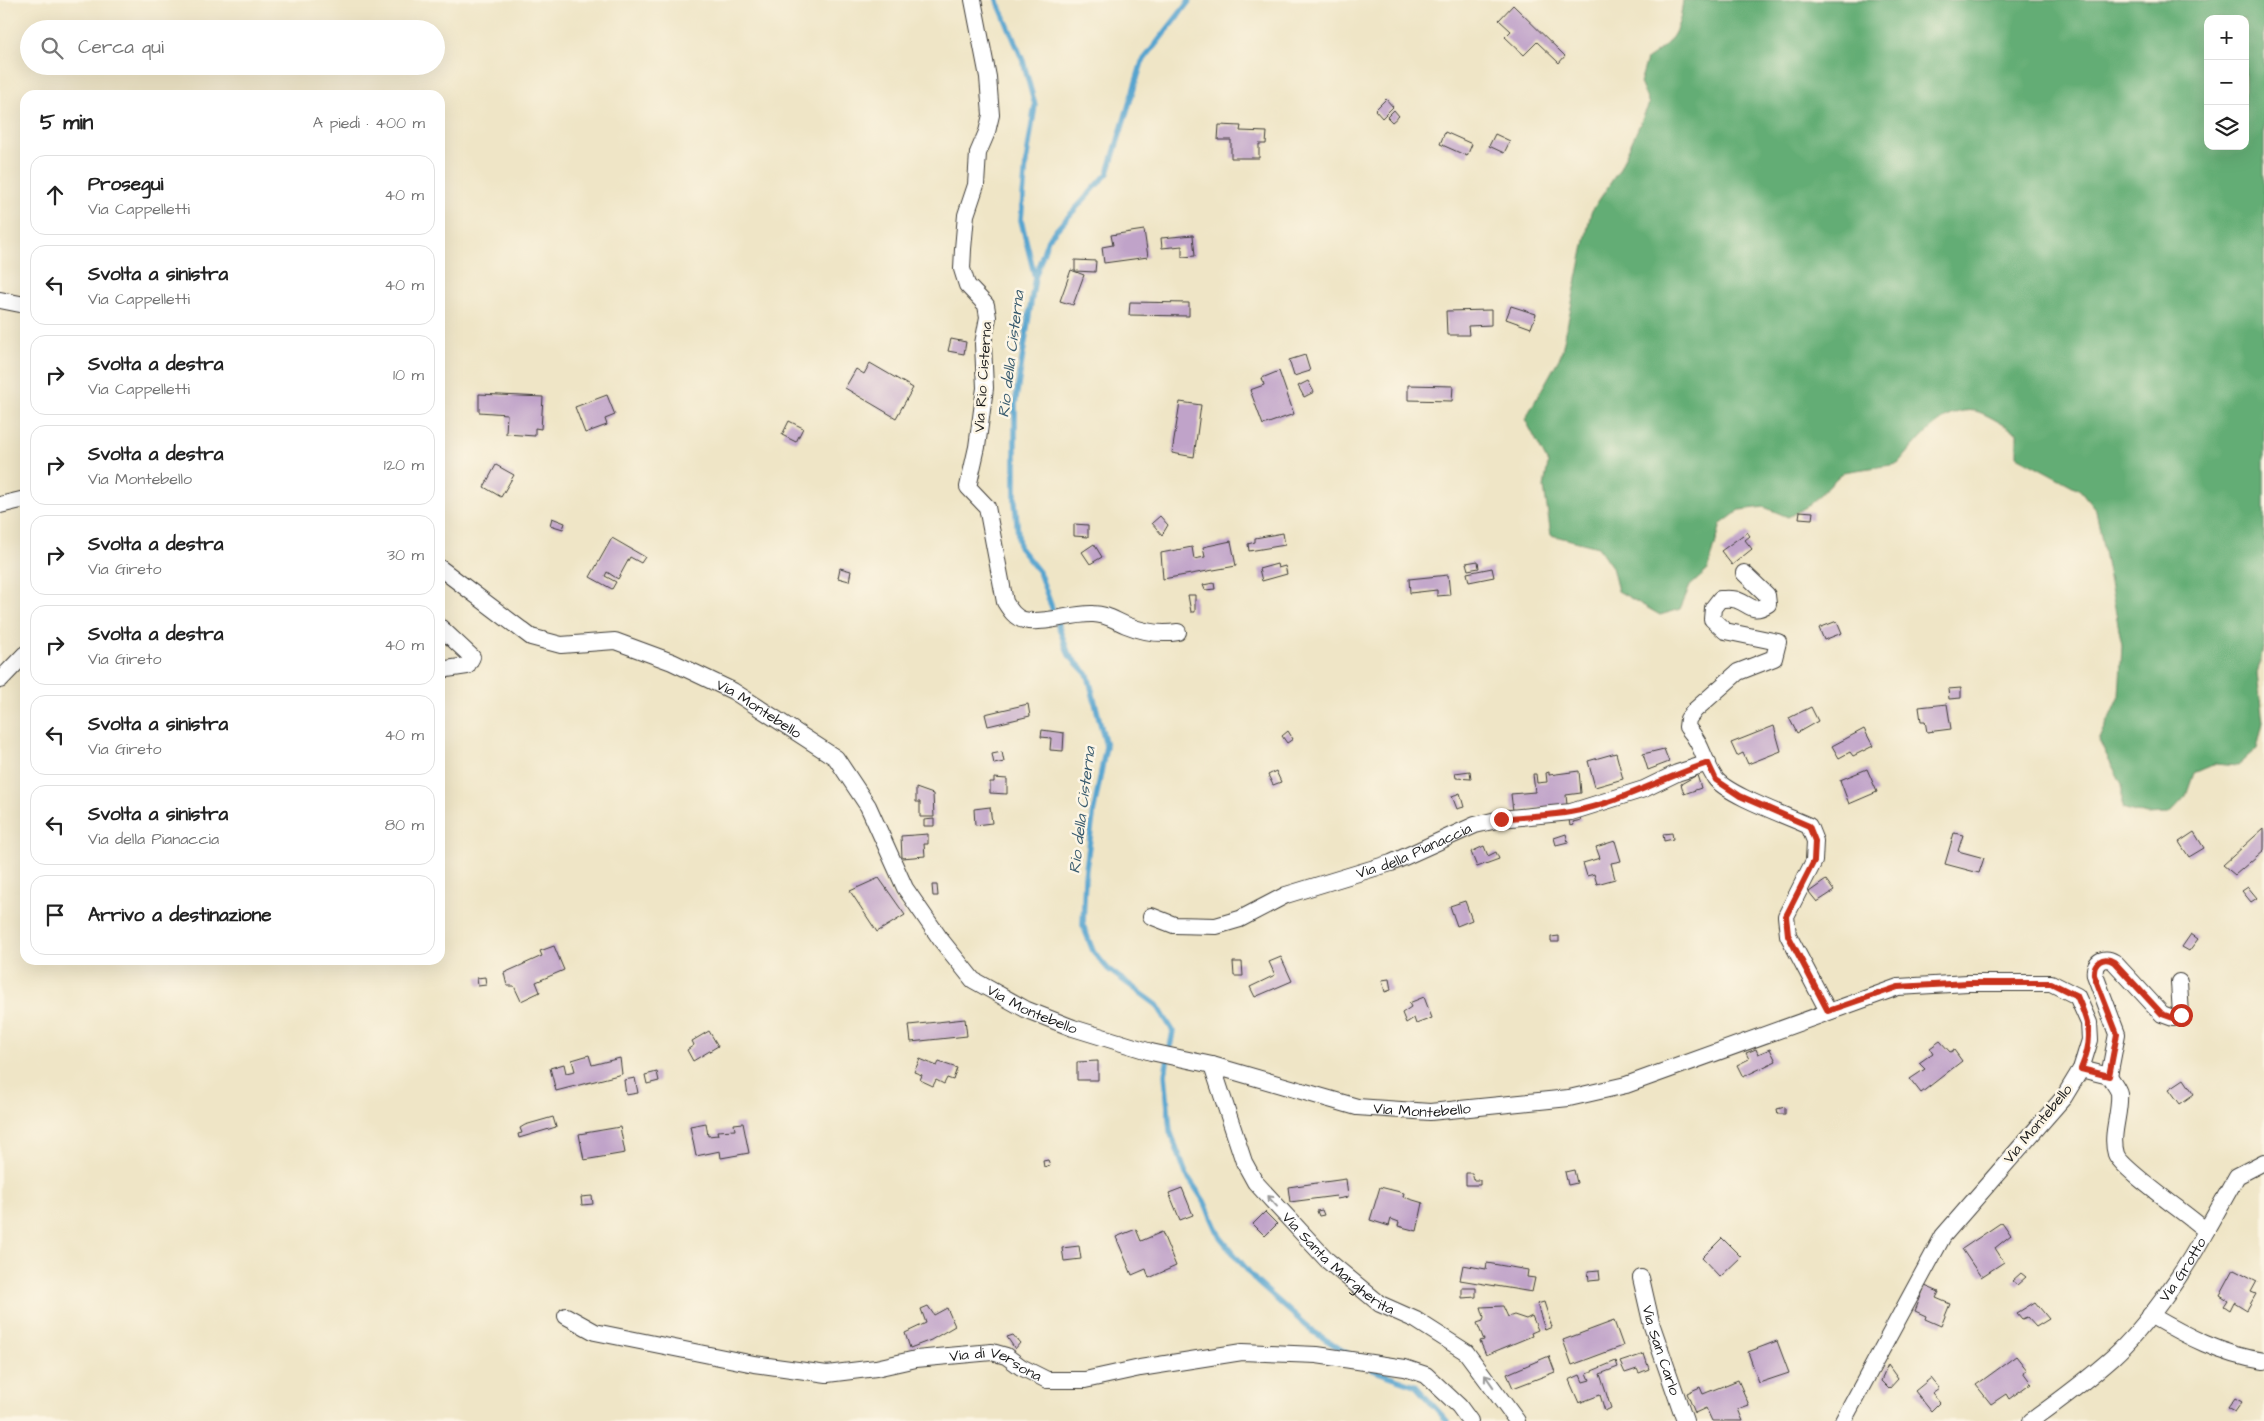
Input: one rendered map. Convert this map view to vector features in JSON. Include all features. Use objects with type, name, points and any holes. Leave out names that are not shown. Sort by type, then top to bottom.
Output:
[{"type":"street","name":"Via Rio Cisterna","points":[[973,0],[986,67],[991,115],[987,132],[978,153],[976,185],[966,215],[963,249],[962,269],[967,285],[986,305],[988,317],[983,344],[985,388],[977,447],[968,487],[987,507],[1005,602],[1012,613],[1022,620],[1048,619],[1070,615],[1107,616],[1145,632],[1163,634],[1178,632]]},
{"type":"street","points":[[0,300],[20,303]]},
{"type":"street","points":[[0,505],[20,500]]},
{"type":"street","name":"Via Montebello","points":[[445,572],[531,636],[561,645],[615,642],[672,662],[733,691],[836,758],[868,806],[906,888],[941,940],[973,980],[1027,1010],[1073,1028],[1152,1052],[1212,1065],[1357,1107],[1430,1112],[1570,1098],[1626,1085],[1898,987],[1968,983],[2051,983],[2077,996],[2089,1023],[2090,1040],[2081,1069],[2064,1097],[1943,1236],[1843,1421]]},
{"type":"street","points":[[1744,573],[1767,595],[1768,604],[1762,608],[1752,609],[1736,600],[1720,600],[1713,608],[1712,619],[1725,631],[1778,642],[1774,658],[1738,672],[1688,719],[1687,727],[1699,741],[1716,780],[1740,796],[1809,826],[1815,841],[1814,861],[1786,916],[1788,935],[1828,1011]]},
{"type":"street","points":[[445,632],[472,657],[467,666],[445,669]]},
{"type":"street","points":[[0,680],[20,659]]},
{"type":"street","name":"Via della Pianaccia","points":[[1151,916],[1174,925],[1216,926],[1240,919],[1286,895],[1392,862],[1475,825],[1501,819],[1571,812],[1644,789],[1677,773],[1708,763]]},
{"type":"street","points":[[2081,1069],[2109,1076],[2117,1034],[2094,975],[2096,964],[2103,959],[2114,962],[2162,1014],[2173,1018],[2181,1015],[2179,982]]},
{"type":"street","name":"Via Santa Margherita","points":[[1212,1065],[1244,1162],[1255,1182],[1328,1261],[1380,1304],[1416,1320],[1466,1352],[1517,1421]]},
{"type":"street","name":"Via Grotto","points":[[2031,1421],[2114,1356],[2150,1315],[2193,1256],[2206,1231],[2188,1214],[2125,1167],[2116,1155],[2115,1132],[2119,1091],[2109,1076]]},
{"type":"street","points":[[2206,1231],[2238,1176],[2264,1162]]},
{"type":"street","name":"Via San Carlo","points":[[1641,1278],[1652,1326],[1685,1421]]},
{"type":"street","points":[[2150,1315],[2188,1337],[2242,1358],[2264,1362]]},
{"type":"street","name":"Via di Versona","points":[[566,1316],[595,1332],[754,1364],[827,1374],[876,1368],[916,1359],[992,1352],[1006,1356],[1021,1367],[1047,1380],[1085,1380],[1140,1368],[1242,1352],[1317,1355],[1387,1364],[1426,1375],[1459,1406],[1470,1421]]},
{"type":"green space","points":[[1683,0],[2264,0],[2264,644],[2257,674],[2263,723],[2257,749],[2238,766],[2215,764],[2194,773],[2186,796],[2169,814],[2146,815],[2122,808],[2122,784],[2099,741],[2119,696],[2122,645],[2096,510],[2080,490],[2017,456],[2017,432],[1985,414],[1975,411],[1963,411],[1952,414],[1931,428],[1898,464],[1843,472],[1808,506],[1788,517],[1764,507],[1740,510],[1721,524],[1708,570],[1690,586],[1680,609],[1660,615],[1618,591],[1612,567],[1598,547],[1551,535],[1544,487],[1548,463],[1525,419],[1561,355],[1591,212],[1619,170],[1649,104],[1640,83],[1647,59],[1663,47],[1674,35]]},
{"type":"building","points":[[1513,5],[1565,56],[1559,63],[1537,42],[1524,55],[1505,37],[1511,31],[1499,20]]},
{"type":"building","points":[[1386,99],[1393,107],[1382,118],[1375,110]]},
{"type":"building","points":[[1394,110],[1399,116],[1392,122],[1387,117]]},
{"type":"building","points":[[1219,125],[1241,126],[1240,131],[1267,132],[1266,144],[1259,144],[1259,158],[1231,158],[1231,140],[1218,140]]},
{"type":"building","points":[[1445,132],[1472,144],[1467,156],[1440,144]]},
{"type":"building","points":[[1495,134],[1510,141],[1504,153],[1489,146]]},
{"type":"building","points":[[1144,230],[1148,257],[1104,263],[1102,247],[1113,245],[1111,235]]},
{"type":"building","points":[[1193,235],[1195,256],[1182,257],[1182,246],[1162,248],[1161,238]]},
{"type":"building","points":[[1075,260],[1096,261],[1095,272],[1075,271]]},
{"type":"building","points":[[1071,270],[1084,275],[1073,305],[1060,301]]},
{"type":"building","points":[[1130,302],[1189,303],[1189,316],[1129,315]]},
{"type":"building","points":[[1511,306],[1536,314],[1531,328],[1506,319]]},
{"type":"building","points":[[1491,310],[1491,325],[1468,326],[1469,335],[1447,335],[1446,311]]},
{"type":"building","points":[[951,339],[966,342],[964,354],[948,351]]},
{"type":"building","points":[[1305,355],[1310,371],[1294,376],[1289,360]]},
{"type":"building","points":[[870,363],[913,388],[896,418],[845,388],[856,369],[864,374]]},
{"type":"building","points":[[1279,371],[1294,414],[1263,425],[1250,390],[1264,385],[1262,378]]},
{"type":"building","points":[[1308,381],[1314,392],[1304,397],[1298,386]]},
{"type":"building","points":[[1408,385],[1453,386],[1452,401],[1408,400]]},
{"type":"building","points":[[479,394],[543,397],[541,429],[535,428],[535,436],[506,434],[507,414],[479,412]]},
{"type":"building","points":[[607,395],[615,415],[605,419],[607,425],[585,433],[575,407]]},
{"type":"building","points":[[1180,402],[1201,405],[1194,457],[1172,453]]},
{"type":"building","points":[[789,421],[803,428],[796,442],[782,435]]},
{"type":"building","points":[[496,465],[514,475],[501,497],[484,487]]},
{"type":"building","points":[[1800,511],[1813,512],[1812,519],[1799,518]]},
{"type":"building","points":[[1160,516],[1168,525],[1162,535],[1152,523]]},
{"type":"building","points":[[552,518],[565,523],[563,529],[550,525]]},
{"type":"building","points":[[1074,524],[1088,525],[1088,537],[1074,536]]},
{"type":"building","points":[[1747,532],[1750,536],[1745,540],[1752,549],[1732,565],[1721,551]]},
{"type":"building","points":[[1283,533],[1285,545],[1249,551],[1248,544],[1255,542],[1255,538]]},
{"type":"building","points":[[612,538],[645,557],[641,563],[630,557],[618,579],[607,572],[605,576],[616,582],[612,589],[590,577]]},
{"type":"building","points":[[1231,541],[1236,566],[1163,579],[1161,553],[1192,547],[1194,559],[1205,557],[1203,547]]},
{"type":"building","points":[[1094,544],[1102,557],[1090,564],[1082,552]]},
{"type":"building","points":[[1478,561],[1479,568],[1468,570],[1466,563]]},
{"type":"building","points":[[1277,564],[1278,568],[1285,566],[1287,574],[1262,581],[1259,569]]},
{"type":"building","points":[[840,568],[851,571],[849,581],[838,578]]},
{"type":"building","points":[[1492,568],[1494,577],[1469,582],[1467,573]]},
{"type":"building","points":[[1448,575],[1450,595],[1437,596],[1437,590],[1410,593],[1409,579]]},
{"type":"building","points":[[1214,583],[1215,589],[1205,590],[1203,585]]},
{"type":"building","points":[[1188,595],[1195,595],[1195,612],[1191,612]]},
{"type":"building","points":[[1837,621],[1842,633],[1824,640],[1819,628]]},
{"type":"building","points":[[1961,688],[1961,698],[1949,699],[1948,689]]},
{"type":"building","points":[[1028,704],[1030,716],[988,726],[985,714]]},
{"type":"building","points":[[1947,704],[1951,729],[1927,732],[1925,721],[1921,721],[1919,707]]},
{"type":"building","points":[[1811,707],[1818,721],[1797,733],[1789,718]]},
{"type":"building","points":[[1774,726],[1781,751],[1748,764],[1743,753],[1737,756],[1731,743]]},
{"type":"building","points":[[1864,729],[1873,746],[1853,756],[1850,752],[1839,758],[1832,746]]},
{"type":"building","points":[[1042,730],[1064,733],[1063,751],[1050,750],[1051,738],[1041,737]]},
{"type":"building","points":[[1288,731],[1293,739],[1287,743],[1282,736]]},
{"type":"building","points":[[1664,749],[1669,762],[1648,770],[1643,754]]},
{"type":"building","points":[[1002,752],[1004,762],[994,764],[992,754]]},
{"type":"building","points":[[1616,753],[1623,779],[1595,787],[1588,761]]},
{"type":"building","points":[[1867,769],[1877,792],[1849,804],[1840,780]]},
{"type":"building","points":[[1276,771],[1281,782],[1273,785],[1268,775]]},
{"type":"building","points":[[1470,771],[1471,779],[1456,778],[1455,773]]},
{"type":"building","points":[[1579,771],[1581,793],[1566,795],[1567,805],[1513,811],[1511,794],[1535,792],[1533,774],[1536,774],[1537,783],[1547,782],[1546,773],[1549,772],[1549,775]]},
{"type":"building","points":[[1697,775],[1701,788],[1684,794],[1681,784]]},
{"type":"building","points":[[994,778],[1007,779],[1007,794],[990,793],[990,782],[994,782]]},
{"type":"building","points":[[916,788],[933,794],[934,817],[920,817],[920,802],[916,802]]},
{"type":"building","points":[[1460,793],[1464,807],[1457,809],[1452,796]]},
{"type":"building","points":[[990,807],[992,823],[975,825],[974,809]]},
{"type":"building","points":[[1580,817],[1581,820],[1573,822],[1574,825],[1570,826],[1569,819]]},
{"type":"building","points":[[934,819],[934,826],[924,826],[924,820]]},
{"type":"building","points":[[2264,828],[2264,850],[2235,875],[2223,865]]},
{"type":"building","points":[[2194,832],[2204,848],[2189,857],[2179,842]]},
{"type":"building","points":[[1672,833],[1673,839],[1664,841],[1663,834]]},
{"type":"building","points":[[1954,833],[1963,835],[1958,851],[1984,858],[1979,873],[1945,864]]},
{"type":"building","points":[[928,834],[928,844],[924,844],[925,856],[902,858],[901,836]]},
{"type":"building","points":[[1566,834],[1568,842],[1556,845],[1554,838]]},
{"type":"building","points":[[1615,841],[1621,861],[1611,863],[1615,879],[1597,884],[1594,874],[1587,876],[1583,863],[1600,858],[1596,847]]},
{"type":"building","points":[[1484,846],[1488,856],[1496,852],[1499,859],[1477,867],[1471,852]]},
{"type":"building","points":[[879,878],[905,915],[877,932],[850,891]]},
{"type":"building","points":[[1826,880],[1834,891],[1817,902],[1809,892]]},
{"type":"building","points":[[932,885],[937,885],[938,896],[933,896]]},
{"type":"building","points":[[2248,887],[2257,898],[2251,902],[2242,891]]},
{"type":"building","points":[[1465,901],[1472,920],[1457,926],[1450,906]]},
{"type":"building","points":[[2191,934],[2198,939],[2189,951],[2182,947]]},
{"type":"building","points":[[1559,936],[1559,942],[1551,942],[1551,937]]},
{"type":"building","points":[[554,946],[564,970],[536,982],[540,992],[521,1001],[514,986],[507,986],[504,973],[542,956],[540,951]]},
{"type":"building","points":[[1281,957],[1292,981],[1255,997],[1250,987],[1275,975],[1269,962]]},
{"type":"building","points":[[1233,962],[1242,962],[1243,976],[1234,976]]},
{"type":"building","points":[[485,977],[486,985],[478,986],[477,978]]},
{"type":"building","points":[[1389,979],[1391,990],[1385,992],[1382,980]]},
{"type":"building","points":[[1424,997],[1432,1018],[1416,1024],[1414,1018],[1406,1023],[1402,1013],[1411,1007],[1409,1003]]},
{"type":"building","points":[[965,1019],[967,1036],[911,1042],[909,1025]]},
{"type":"building","points":[[709,1031],[718,1046],[693,1061],[687,1050],[694,1045],[692,1041]]},
{"type":"building","points":[[1940,1041],[1950,1052],[1954,1050],[1962,1061],[1921,1093],[1910,1079],[1925,1069],[1919,1063],[1933,1053],[1930,1048]]},
{"type":"building","points":[[1756,1049],[1758,1054],[1770,1049],[1776,1061],[1743,1077],[1737,1065],[1749,1059],[1746,1053]]},
{"type":"building","points":[[589,1055],[592,1065],[620,1058],[622,1074],[556,1091],[550,1068],[564,1064],[566,1073],[575,1071],[572,1060]]},
{"type":"building","points":[[920,1059],[937,1066],[939,1062],[957,1068],[953,1080],[947,1078],[944,1084],[936,1080],[933,1086],[920,1080],[922,1075],[914,1072]]},
{"type":"building","points":[[1098,1061],[1098,1080],[1077,1080],[1077,1062]]},
{"type":"building","points":[[657,1072],[659,1081],[647,1084],[645,1075]]},
{"type":"building","points":[[635,1078],[638,1093],[626,1095],[624,1080]]},
{"type":"building","points":[[2184,1079],[2194,1094],[2180,1104],[2169,1089]]},
{"type":"building","points":[[1785,1107],[1785,1114],[1778,1114],[1777,1109]]},
{"type":"building","points":[[553,1117],[556,1127],[519,1138],[518,1134],[522,1133],[520,1128]]},
{"type":"building","points":[[706,1123],[708,1136],[718,1135],[717,1131],[735,1130],[734,1124],[743,1123],[749,1153],[721,1158],[720,1151],[696,1156],[690,1126]]},
{"type":"building","points":[[620,1127],[625,1153],[584,1160],[579,1134]]},
{"type":"building","points":[[1048,1160],[1050,1165],[1044,1167],[1043,1161]]},
{"type":"building","points":[[1574,1170],[1577,1183],[1568,1185],[1565,1172]]},
{"type":"building","points":[[1466,1173],[1472,1173],[1474,1180],[1480,1180],[1480,1185],[1466,1185]]},
{"type":"building","points":[[1346,1179],[1348,1197],[1337,1199],[1336,1196],[1290,1202],[1288,1187]]},
{"type":"building","points":[[1380,1187],[1404,1193],[1403,1197],[1423,1203],[1417,1231],[1398,1226],[1399,1222],[1391,1219],[1389,1226],[1370,1220]]},
{"type":"building","points":[[1182,1188],[1193,1215],[1180,1220],[1169,1193]]},
{"type":"building","points":[[592,1196],[593,1204],[582,1205],[581,1197]]},
{"type":"building","points":[[1322,1210],[1324,1215],[1319,1216],[1317,1211]]},
{"type":"building","points":[[1265,1212],[1277,1224],[1265,1236],[1253,1224]]},
{"type":"building","points":[[2002,1222],[2011,1235],[1995,1248],[2004,1262],[1981,1277],[1962,1249]]},
{"type":"building","points":[[1136,1229],[1141,1241],[1162,1232],[1176,1266],[1149,1278],[1146,1269],[1132,1275],[1116,1237]]},
{"type":"building","points":[[1722,1238],[1741,1257],[1720,1277],[1702,1258]]},
{"type":"building","points":[[1079,1246],[1081,1259],[1064,1261],[1062,1248]]},
{"type":"building","points":[[1487,1263],[1528,1270],[1527,1277],[1535,1278],[1532,1292],[1460,1280],[1463,1265],[1486,1269]]},
{"type":"building","points":[[2234,1269],[2257,1281],[2251,1292],[2256,1294],[2247,1310],[2234,1302],[2230,1310],[2224,1306],[2228,1300],[2220,1295]]},
{"type":"building","points":[[1599,1270],[1600,1280],[1589,1281],[1588,1271]]},
{"type":"building","points":[[2021,1273],[2026,1277],[2017,1285],[2012,1281]]},
{"type":"building","points":[[1925,1286],[1939,1292],[1936,1298],[1950,1304],[1941,1326],[1925,1319],[1926,1316],[1915,1311]]},
{"type":"building","points":[[1462,1288],[1476,1288],[1476,1297],[1462,1298]]},
{"type":"building","points":[[1544,1302],[1552,1327],[1545,1330],[1537,1304]]},
{"type":"building","points":[[2035,1302],[2049,1319],[2036,1327],[2027,1317],[2022,1319],[2017,1313]]},
{"type":"building","points":[[928,1306],[934,1315],[947,1308],[955,1326],[931,1340],[910,1348],[905,1333],[926,1323],[921,1309]]},
{"type":"building","points":[[1503,1306],[1508,1317],[1514,1315],[1526,1319],[1532,1316],[1538,1330],[1531,1333],[1532,1336],[1486,1355],[1480,1341],[1484,1340],[1477,1323],[1483,1321],[1484,1317],[1481,1307]]},
{"type":"building","points":[[1614,1321],[1623,1346],[1572,1365],[1563,1340]]},
{"type":"building","points":[[1013,1335],[1020,1343],[1015,1349],[1007,1337]]},
{"type":"building","points":[[1777,1341],[1789,1373],[1759,1383],[1748,1352]]},
{"type":"building","points":[[1644,1354],[1649,1369],[1639,1373],[1637,1369],[1625,1373],[1620,1362]]},
{"type":"building","points":[[1549,1356],[1555,1372],[1513,1388],[1507,1374]]},
{"type":"building","points":[[2016,1356],[2027,1370],[2023,1372],[2031,1383],[2009,1399],[2006,1394],[1991,1404],[1976,1385]]},
{"type":"building","points":[[1616,1361],[1618,1367],[1600,1374],[1611,1408],[1605,1411],[1600,1395],[1579,1403],[1569,1380],[1580,1375],[1583,1382],[1590,1380],[1587,1373]]},
{"type":"building","points":[[1888,1365],[1898,1379],[1889,1389],[1881,1381]]},
{"type":"building","points":[[1931,1378],[1939,1388],[1932,1393],[1940,1402],[1931,1411],[1915,1391]]},
{"type":"building","points":[[1738,1380],[1749,1405],[1738,1409],[1743,1421],[1712,1421],[1706,1408],[1695,1413],[1687,1393],[1700,1387],[1703,1394]]},
{"type":"building","points":[[2235,1398],[2242,1402],[2235,1412],[2228,1408]]},
{"type":"waterway","points":[[997,0],[1023,61],[1035,105],[1026,163],[1021,220],[1035,277]]},
{"type":"waterway","name":"Rio della Cisterna","points":[[1190,0],[1142,62],[1108,173],[1048,239],[1035,277],[1015,405],[1015,501],[1019,547],[1039,572],[1069,655],[1088,675],[1106,746],[1094,809],[1085,876],[1083,925],[1093,951],[1108,969],[1157,1005],[1173,1031],[1165,1074],[1170,1131],[1186,1174],[1204,1201],[1220,1237],[1257,1282],[1311,1330],[1348,1354]]},
{"type":"waterway","points":[[1372,1370],[1415,1385],[1447,1421]]},
{"type":"route","points":[[1501,819],[1571,812],[1644,789],[1677,773],[1708,763],[1716,780],[1740,796],[1809,826],[1815,841],[1814,861],[1795,894],[1786,916],[1788,935],[1828,1011],[1898,987],[1968,983],[2051,983],[2077,996],[2089,1023],[2090,1040],[2088,1053],[2081,1069],[2109,1076],[2117,1034],[2094,975],[2094,968],[2099,961],[2107,959],[2114,962],[2162,1014],[2173,1018],[2181,1015]]}]
